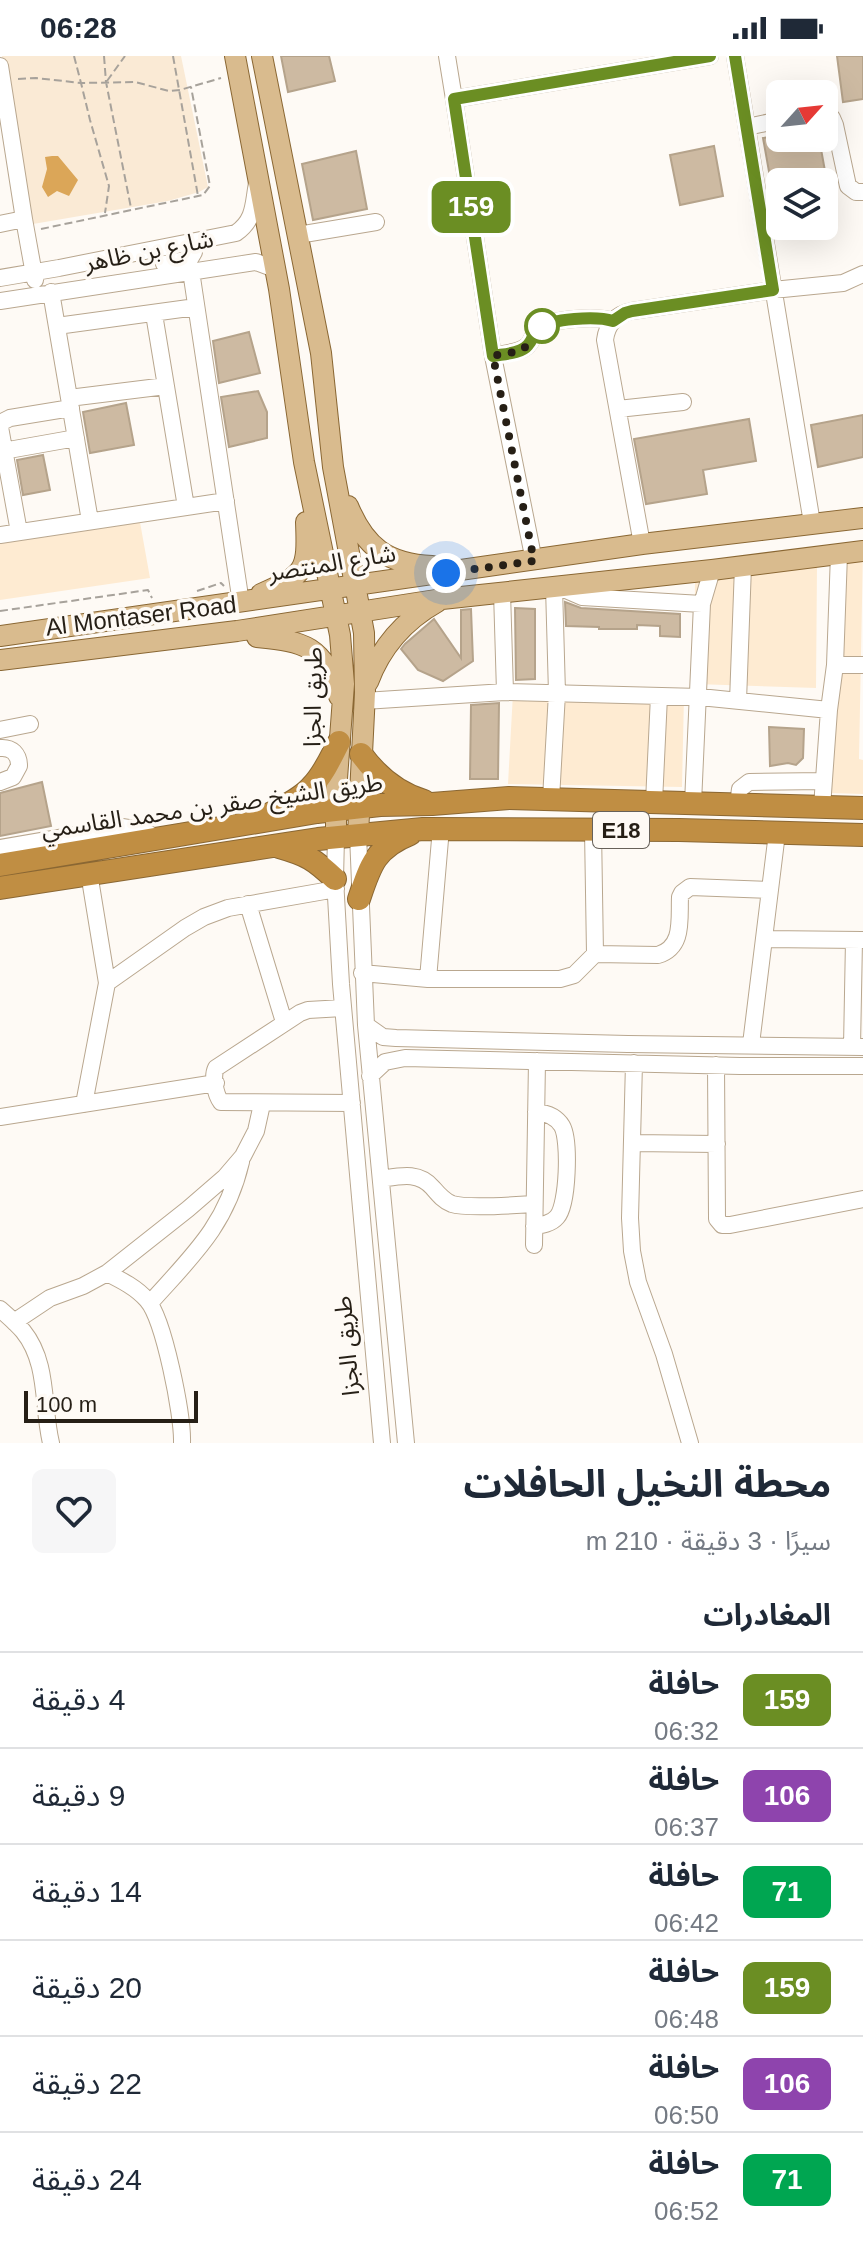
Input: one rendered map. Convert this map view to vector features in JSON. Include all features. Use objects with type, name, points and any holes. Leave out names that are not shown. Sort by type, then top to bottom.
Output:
[{"type":"highway","points":[[258,821],[311,787],[339,742]]},
{"type":"highway","points":[[361,754],[378,774],[401,792],[432,804]]},
{"type":"highway","name":"طريق الشيخ صقر بن محمد القاسمي","points":[[0,865],[347,808],[509,798],[863,808]]},
{"type":"highway","name":"طريق الشيخ صقر بن محمد القاسمي","points":[[0,888],[274,846],[432,828],[863,835]]},
{"type":"highway","points":[[359,899],[375,857],[391,843],[432,828]]},
{"type":"highway","points":[[274,846],[304,854],[319,863],[336,884]]},
{"type":"main road","name":"طريق الجزا","points":[[262,56],[321,353],[333,467],[364,633],[361,754],[347,808]]},
{"type":"main road","name":"طريق الجزا","points":[[237,65],[277,279],[304,462],[343,661],[339,742],[347,836]]},
{"type":"main road","points":[[277,279],[301,360],[307,363],[313,361],[321,353]]},
{"type":"main road","points":[[241,603],[285,583],[305,564],[304,462]]},
{"type":"main road","points":[[333,467],[355,523],[380,552],[406,564],[476,569]]},
{"type":"main road","points":[[313,506],[325,510],[331,532],[346,534]]},
{"type":"main road","name":"شارع المنتصر","points":[[0,636],[642,544],[863,518]]},
{"type":"main road","points":[[336,615],[442,599],[863,551]]},
{"type":"main road","points":[[364,697],[377,662],[395,635],[442,599]]},
{"type":"main road","name":"Al Montaser Road","points":[[0,660],[237,631],[336,615]]},
{"type":"main road","points":[[237,631],[258,637],[291,640],[310,649],[329,669],[342,705]]},
{"type":"street","points":[[447,56],[493,356],[534,561]]},
{"type":"street","points":[[454,99],[710,56]]},
{"type":"street","points":[[735,56],[812,523]]},
{"type":"street","points":[[0,299],[31,289],[35,283],[4,117],[1,75]]},
{"type":"street","points":[[747,127],[766,123]]},
{"type":"street","points":[[838,139],[848,186],[856,192],[863,192]]},
{"type":"street","name":"شارع بن ظاهر","points":[[0,278],[236,233],[250,219],[258,177]]},
{"type":"street","points":[[298,235],[376,222]]},
{"type":"street","points":[[0,224],[26,225]]},
{"type":"street","points":[[83,287],[109,273],[188,260],[193,254],[192,243]]},
{"type":"street","name":"شارع بن ظاهر","points":[[0,299],[256,262],[277,279]]},
{"type":"street","points":[[191,271],[241,603]]},
{"type":"street","points":[[642,544],[605,340],[613,321],[632,311],[843,283],[863,274]]},
{"type":"street","points":[[51,292],[90,521]]},
{"type":"street","points":[[57,326],[196,307]]},
{"type":"street","points":[[154,314],[186,507]]},
{"type":"street","points":[[493,356],[523,349],[536,330],[544,325],[587,317],[613,321]]},
{"type":"street","points":[[19,532],[0,425],[10,418],[70,403],[166,386]]},
{"type":"street","points":[[618,409],[683,402]]},
{"type":"street","points":[[3,451],[76,438]]},
{"type":"street","points":[[0,535],[226,501]]},
{"type":"street","points":[[822,807],[835,665],[839,554]]},
{"type":"street","points":[[738,701],[743,566]]},
{"type":"street","points":[[693,803],[702,604],[712,570]]},
{"type":"street","points":[[551,799],[557,693],[556,586],[582,597],[702,604]]},
{"type":"street","points":[[502,592],[505,692]]},
{"type":"street","points":[[835,665],[863,665]]},
{"type":"street","points":[[364,697],[557,693],[700,697],[829,710]]},
{"type":"street","points":[[654,802],[659,696]]},
{"type":"street","points":[[0,730],[30,724]]},
{"type":"street","points":[[0,748],[8,748],[15,753],[19,766],[13,777],[0,782]]},
{"type":"street","points":[[738,804],[740,789],[749,782],[824,781]]},
{"type":"street","points":[[0,848],[122,827],[141,830],[157,838]]},
{"type":"street","points":[[428,979],[432,828]]},
{"type":"street","points":[[593,830],[595,954]]},
{"type":"street","points":[[751,1044],[777,833]]},
{"type":"street","name":"طريق الجزا","points":[[347,836],[336,884],[343,1008],[382,1443]]},
{"type":"street","name":"طريق الجزا","points":[[347,836],[359,899],[370,1076],[406,1443]]},
{"type":"street","points":[[84,1104],[107,983],[89,873]]},
{"type":"street","points":[[107,983],[204,917],[228,908],[336,884]]},
{"type":"street","points":[[362,973],[428,979],[568,979],[595,954],[666,953],[678,936],[680,897],[690,887],[770,890]]},
{"type":"street","points":[[248,904],[284,1022]]},
{"type":"street","points":[[366,1025],[383,1037],[428,1040],[857,1047],[859,940],[764,939]]},
{"type":"street","points":[[343,1008],[308,1010],[284,1022],[216,1068],[214,1073],[221,1102],[352,1103]]},
{"type":"street","points":[[428,1040],[430,1058]]},
{"type":"street","points":[[370,1076],[391,1060],[430,1058],[863,1066]]},
{"type":"street","points":[[534,1245],[537,1061]]},
{"type":"street","points":[[634,1063],[630,1235],[634,1266],[690,1443]]},
{"type":"street","points":[[716,1065],[717,1219],[722,1225],[863,1199]]},
{"type":"street","points":[[0,1117],[216,1083]]},
{"type":"street","points":[[150,1303],[213,1231],[228,1203],[243,1156],[256,1131],[262,1104]]},
{"type":"street","points":[[534,1226],[550,1222],[562,1210],[566,1171],[564,1128],[552,1116],[536,1112]]},
{"type":"street","points":[[632,1143],[717,1144]]},
{"type":"street","points":[[14,1322],[50,1298],[107,1273],[188,1209],[225,1177],[243,1156]]},
{"type":"street","points":[[535,1172],[566,1171]]},
{"type":"street","points":[[381,1179],[417,1176],[430,1184],[445,1201],[459,1206],[534,1204]]},
{"type":"street","points":[[107,1273],[127,1283],[150,1303],[158,1317],[180,1416],[182,1443]]},
{"type":"street","points":[[0,1309],[24,1333],[36,1352],[51,1443]]},
{"type":"path","points":[[74,56],[109,186],[105,214]]},
{"type":"path","points":[[104,56],[106,82],[131,209]]},
{"type":"path","points":[[106,82],[125,56]]},
{"type":"path","points":[[173,56],[198,196]]},
{"type":"path","points":[[1,75],[81,83],[135,82],[158,90],[180,90],[237,65]]},
{"type":"path","points":[[26,225],[203,195],[210,186],[191,87]]},
{"type":"path","points":[[193,592],[221,583],[241,603]]},
{"type":"path","points":[[0,611],[148,590],[152,598]]},
{"type":"shaded area","points":[[2,56],[181,56],[208,187],[168,201],[33,224]]},
{"type":"shaded area","points":[[58,156],[78,180],[69,196],[57,191],[48,197],[42,187],[47,169],[45,157]]},
{"type":"shaded area","points":[[138,511],[150,578],[0,600],[0,531]]},
{"type":"shaded area","points":[[863,549],[859,759],[863,760],[863,794],[828,793],[835,552]]},
{"type":"shaded area","points":[[817,566],[816,688],[694,684],[695,579]]},
{"type":"shaded area","points":[[513,693],[684,696],[682,787],[508,784]]},
{"type":"building","points":[[281,56],[329,56],[335,81],[288,92]]},
{"type":"building","points":[[837,56],[863,56],[863,99],[843,102]]},
{"type":"building","points":[[766,137],[766,152],[822,152],[824,168],[768,168],[763,138]]},
{"type":"building","points":[[714,146],[723,196],[680,205],[670,155]]},
{"type":"building","points":[[356,151],[367,209],[313,220],[302,164]]},
{"type":"building","points":[[249,332],[260,373],[219,383],[213,341]]},
{"type":"building","points":[[258,391],[267,412],[267,438],[229,447],[221,397]]},
{"type":"building","points":[[126,403],[134,445],[90,453],[83,412]]},
{"type":"building","points":[[863,415],[863,457],[818,467],[811,425]]},
{"type":"building","points":[[749,419],[756,461],[703,470],[707,494],[646,504],[634,439]]},
{"type":"building","points":[[43,455],[50,490],[23,495],[17,460]]},
{"type":"building","points":[[565,602],[581,608],[680,614],[680,637],[660,636],[660,626],[599,629],[566,626]]},
{"type":"building","points":[[515,608],[535,609],[535,679],[516,680]]},
{"type":"building","points":[[471,609],[473,661],[443,681],[418,670],[401,649],[405,644],[434,619],[461,658],[461,610]]},
{"type":"building","points":[[499,703],[498,779],[470,779],[471,705]]},
{"type":"building","points":[[769,727],[804,729],[803,758],[796,765],[770,766]]},
{"type":"building","points":[[42,782],[51,826],[0,836],[0,793]]},
{"type":"bus line","name":"159","points":[[710,56],[454,99],[493,356],[523,349],[536,330],[544,325],[587,317],[613,321],[632,311],[773,290],[735,56]]},
{"type":"route","points":[[446,573],[534,561],[493,356],[523,349],[542,326]]}]
